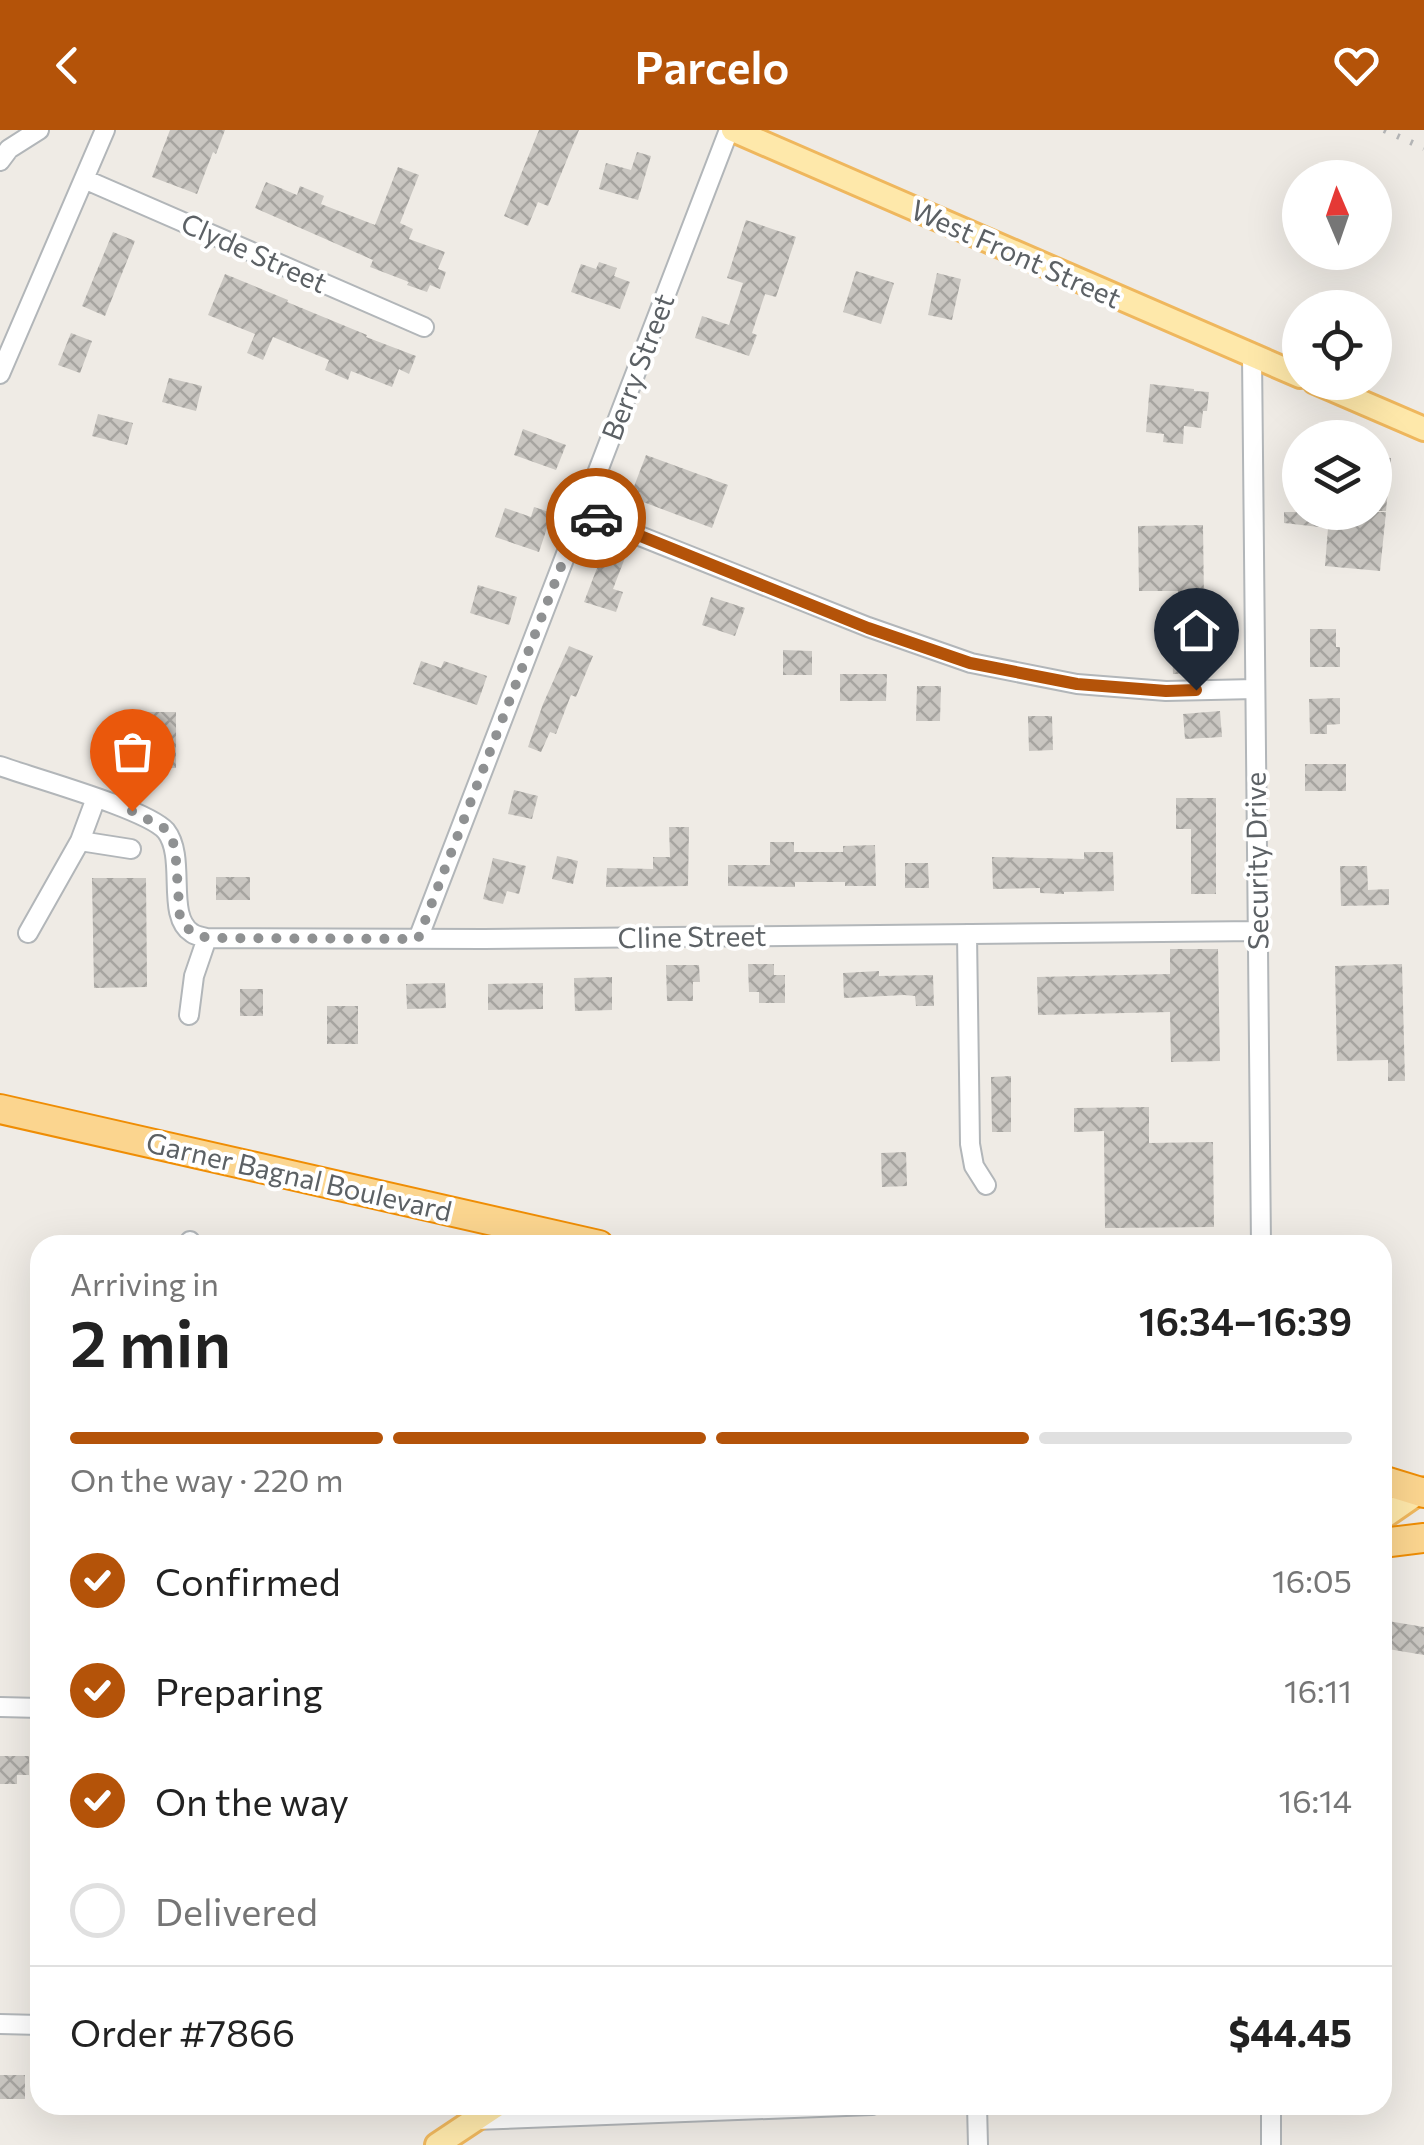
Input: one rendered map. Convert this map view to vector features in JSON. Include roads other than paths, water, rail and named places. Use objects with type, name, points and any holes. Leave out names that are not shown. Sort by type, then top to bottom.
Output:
[{"type":"highway","name":"Garner Bagnal Boulevard","points":[[0,1109],[554,1235]]},
{"type":"highway","points":[[1392,1483],[1423,1491]]},
{"type":"highway","points":[[1392,1542],[1424,1538]]},
{"type":"main road","name":"West Front Street","points":[[731,130],[1282,368]]},
{"type":"main road","points":[[1356,400],[1424,429]]},
{"type":"main road","points":[[1392,1511],[1423,1491]]},
{"type":"main road","points":[[437,2145],[482,2115]]},
{"type":"street","points":[[0,161],[9,149],[39,130]]},
{"type":"street","name":"Berry Street","points":[[418,939],[731,130]]},
{"type":"street","points":[[0,374],[8,333],[84,179],[100,132]]},
{"type":"street","name":"Clyde Street","points":[[84,179],[424,327]]},
{"type":"street","name":"Security Drive","points":[[1252,356],[1260,1235]]},
{"type":"street","points":[[582,512],[868,628],[970,663],[1077,684],[1166,691],[1255,688]]},
{"type":"street","points":[[0,766],[132,811],[164,828],[175,846],[180,919],[191,932],[207,938],[194,976],[189,1015]]},
{"type":"street","points":[[28,933],[80,841],[96,798]]},
{"type":"street","points":[[80,841],[131,849]]},
{"type":"street","name":"Cline Street","points":[[207,938],[1258,931]]},
{"type":"street","points":[[967,934],[970,1144],[974,1166],[986,1185]]},
{"type":"street","points":[[0,1706],[30,1708]]},
{"type":"street","points":[[0,2024],[30,2025]]},
{"type":"street","points":[[474,2120],[607,2115]]},
{"type":"street","points":[[977,2115],[978,2145]]},
{"type":"street","points":[[1270,2115],[1271,2145]]},
{"type":"railway","points":[[1384,130],[1424,148]]}]
